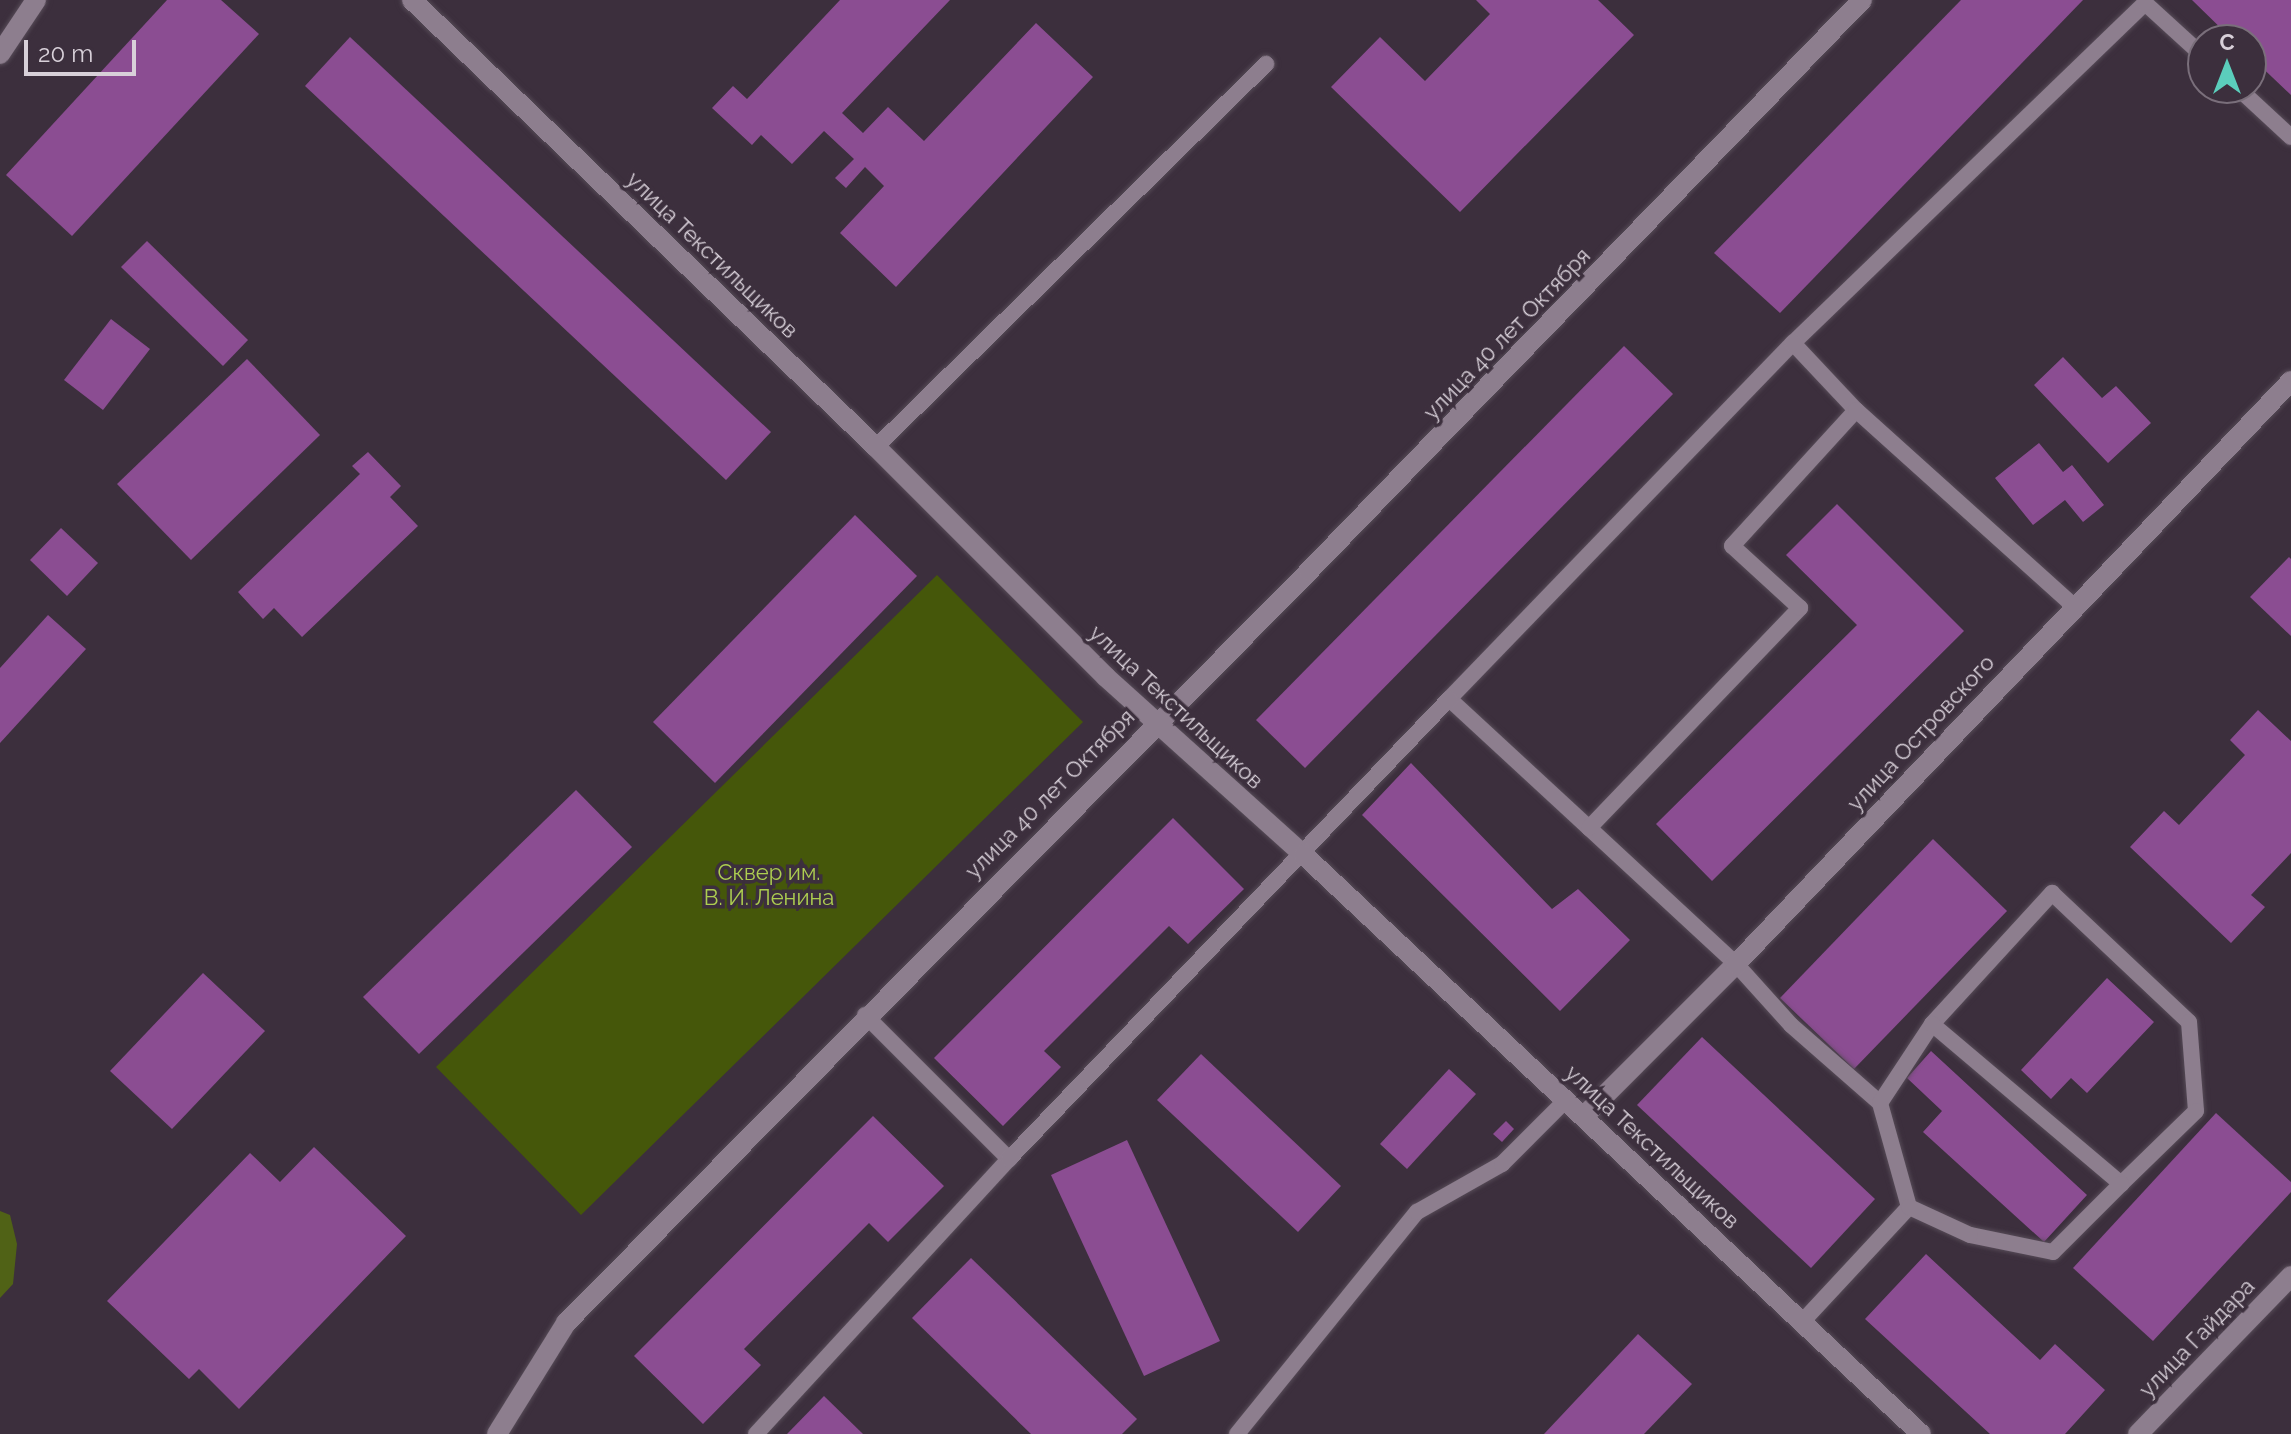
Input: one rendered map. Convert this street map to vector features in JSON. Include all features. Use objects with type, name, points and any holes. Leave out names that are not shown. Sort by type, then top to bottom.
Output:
[{"type":"street","points":[[0,54],[36,0]]},
{"type":"street","name":"улица Текстильщиков","points":[[412,0],[876,447],[1155,723],[1304,855],[1921,1434]]},
{"type":"street","name":"улица 40 лет Октября","points":[[497,1434],[566,1323],[865,1015],[1309,571],[1862,0]]},
{"type":"street","name":"улица Островского","points":[[1584,1116],[1736,964],[2291,381]]},
{"type":"street","name":"улица Гайдара","points":[[2138,1434],[2291,1276]]},
{"type":"lane","points":[[756,1434],[1009,1159],[1793,343],[2145,3],[2187,41]]},
{"type":"lane","points":[[876,447],[1266,64]]},
{"type":"lane","points":[[2255,104],[2291,137]]},
{"type":"lane","points":[[1793,343],[1856,410],[2074,606]]},
{"type":"lane","points":[[1589,828],[1800,608],[1732,546],[1856,410]]},
{"type":"lane","points":[[1449,699],[1736,964],[1791,1025],[1880,1103],[1909,1207],[1970,1235],[2053,1252],[2196,1111],[2189,1022],[2052,893],[1932,1024],[1880,1103]]},
{"type":"lane","points":[[865,1015],[1009,1159]]},
{"type":"lane","points":[[1932,1024],[2121,1184]]},
{"type":"lane","points":[[1237,1434],[1417,1212],[1502,1164],[1566,1100]]},
{"type":"lane","points":[[1803,1321],[1909,1207]]},
{"type":"green space","name":"Сквер им. В. И. Ленина","points":[[937,575],[1083,722],[581,1215],[436,1067]]},
{"type":"green space","points":[[0,1211],[10,1215],[17,1244],[13,1284],[0,1298]]},
{"type":"building","points":[[167,0],[221,0],[259,34],[72,236],[6,175]]},
{"type":"building","points":[[840,0],[950,0],[842,113],[863,133],[888,107],[924,141],[1036,23],[1093,77],[896,287],[840,233],[884,186],[865,167],[846,188],[835,178],[854,159],[824,131],[792,164],[761,135],[752,145],[712,108],[733,86],[747,99]]},
{"type":"building","points":[[1476,0],[1598,0],[1634,35],[1460,212],[1331,87],[1380,37],[1425,81],[1490,14]]},
{"type":"building","points":[[1961,0],[2083,0],[1780,313],[1714,253]]},
{"type":"building","points":[[2192,0],[2291,0],[2291,95],[2267,72],[2267,24],[2217,24]]},
{"type":"building","points":[[350,37],[771,432],[726,480],[305,86]]},
{"type":"building","points":[[147,241],[248,340],[223,366],[121,267]]},
{"type":"building","points":[[111,319],[150,349],[103,410],[64,380]]},
{"type":"building","points":[[1624,346],[1673,394],[1305,768],[1256,720]]},
{"type":"building","points":[[2063,357],[2102,398],[2116,386],[2151,423],[2108,463],[2034,385]]},
{"type":"building","points":[[247,359],[320,435],[191,560],[117,484]]},
{"type":"building","points":[[2039,443],[2063,472],[2072,465],[2104,505],[2083,522],[2065,500],[2033,525],[1995,478]]},
{"type":"building","points":[[368,452],[401,486],[390,497],[418,526],[302,637],[274,608],[263,619],[238,592],[360,474],[352,466]]},
{"type":"building","points":[[1837,504],[1964,631],[1712,881],[1656,824],[1857,625],[1786,555]]},
{"type":"building","points":[[855,515],[917,576],[715,783],[653,722]]},
{"type":"building","points":[[61,528],[98,563],[67,596],[30,560]]},
{"type":"building","points":[[2289,557],[2291,559],[2291,636],[2250,597]]},
{"type":"building","points":[[48,615],[86,649],[0,743],[0,668]]},
{"type":"building","points":[[2258,710],[2291,741],[2291,853],[2251,895],[2265,907],[2231,943],[2130,847],[2164,811],[2179,825],[2245,755],[2230,740]]},
{"type":"building","points":[[1411,763],[1552,909],[1578,889],[1630,940],[1560,1011],[1362,815]]},
{"type":"building","points":[[576,790],[632,847],[419,1054],[363,997]]},
{"type":"building","points":[[1173,818],[1244,889],[1188,944],[1169,926],[1044,1051],[1061,1067],[1003,1126],[934,1058]]},
{"type":"building","points":[[1933,839],[2007,911],[1854,1069],[1780,998]]},
{"type":"building","points":[[203,973],[265,1031],[172,1129],[110,1071]]},
{"type":"building","points":[[2107,978],[2154,1022],[2087,1093],[2071,1078],[2051,1099],[2021,1070]]},
{"type":"building","points":[[1702,1037],[1875,1199],[1811,1268],[1637,1105]]},
{"type":"building","points":[[1931,1051],[2087,1195],[2044,1242],[1923,1132],[1942,1111],[1907,1078]]},
{"type":"building","points":[[1201,1054],[1341,1186],[1298,1232],[1157,1100]]},
{"type":"building","points":[[1449,1069],[1476,1094],[1407,1169],[1380,1144]]},
{"type":"building","points":[[2216,1113],[2291,1182],[2291,1192],[2153,1341],[2073,1268]]},
{"type":"building","points":[[873,1116],[944,1186],[888,1242],[869,1223],[744,1349],[761,1365],[703,1424],[634,1356]]},
{"type":"building","points":[[1506,1121],[1514,1129],[1502,1142],[1493,1134]]},
{"type":"building","points":[[1127,1140],[1220,1341],[1144,1376],[1051,1175]]},
{"type":"building","points":[[314,1147],[406,1236],[239,1409],[199,1369],[189,1379],[107,1301],[250,1153],[280,1182]]},
{"type":"building","points":[[1926,1254],[2040,1360],[2055,1344],[2105,1390],[2065,1434],[1990,1434],[1865,1319]]},
{"type":"building","points":[[971,1258],[1137,1419],[1122,1434],[1031,1434],[912,1318]]},
{"type":"building","points":[[1638,1334],[1692,1384],[1644,1434],[1544,1434]]},
{"type":"building","points":[[824,1396],[863,1434],[787,1434]]}]
